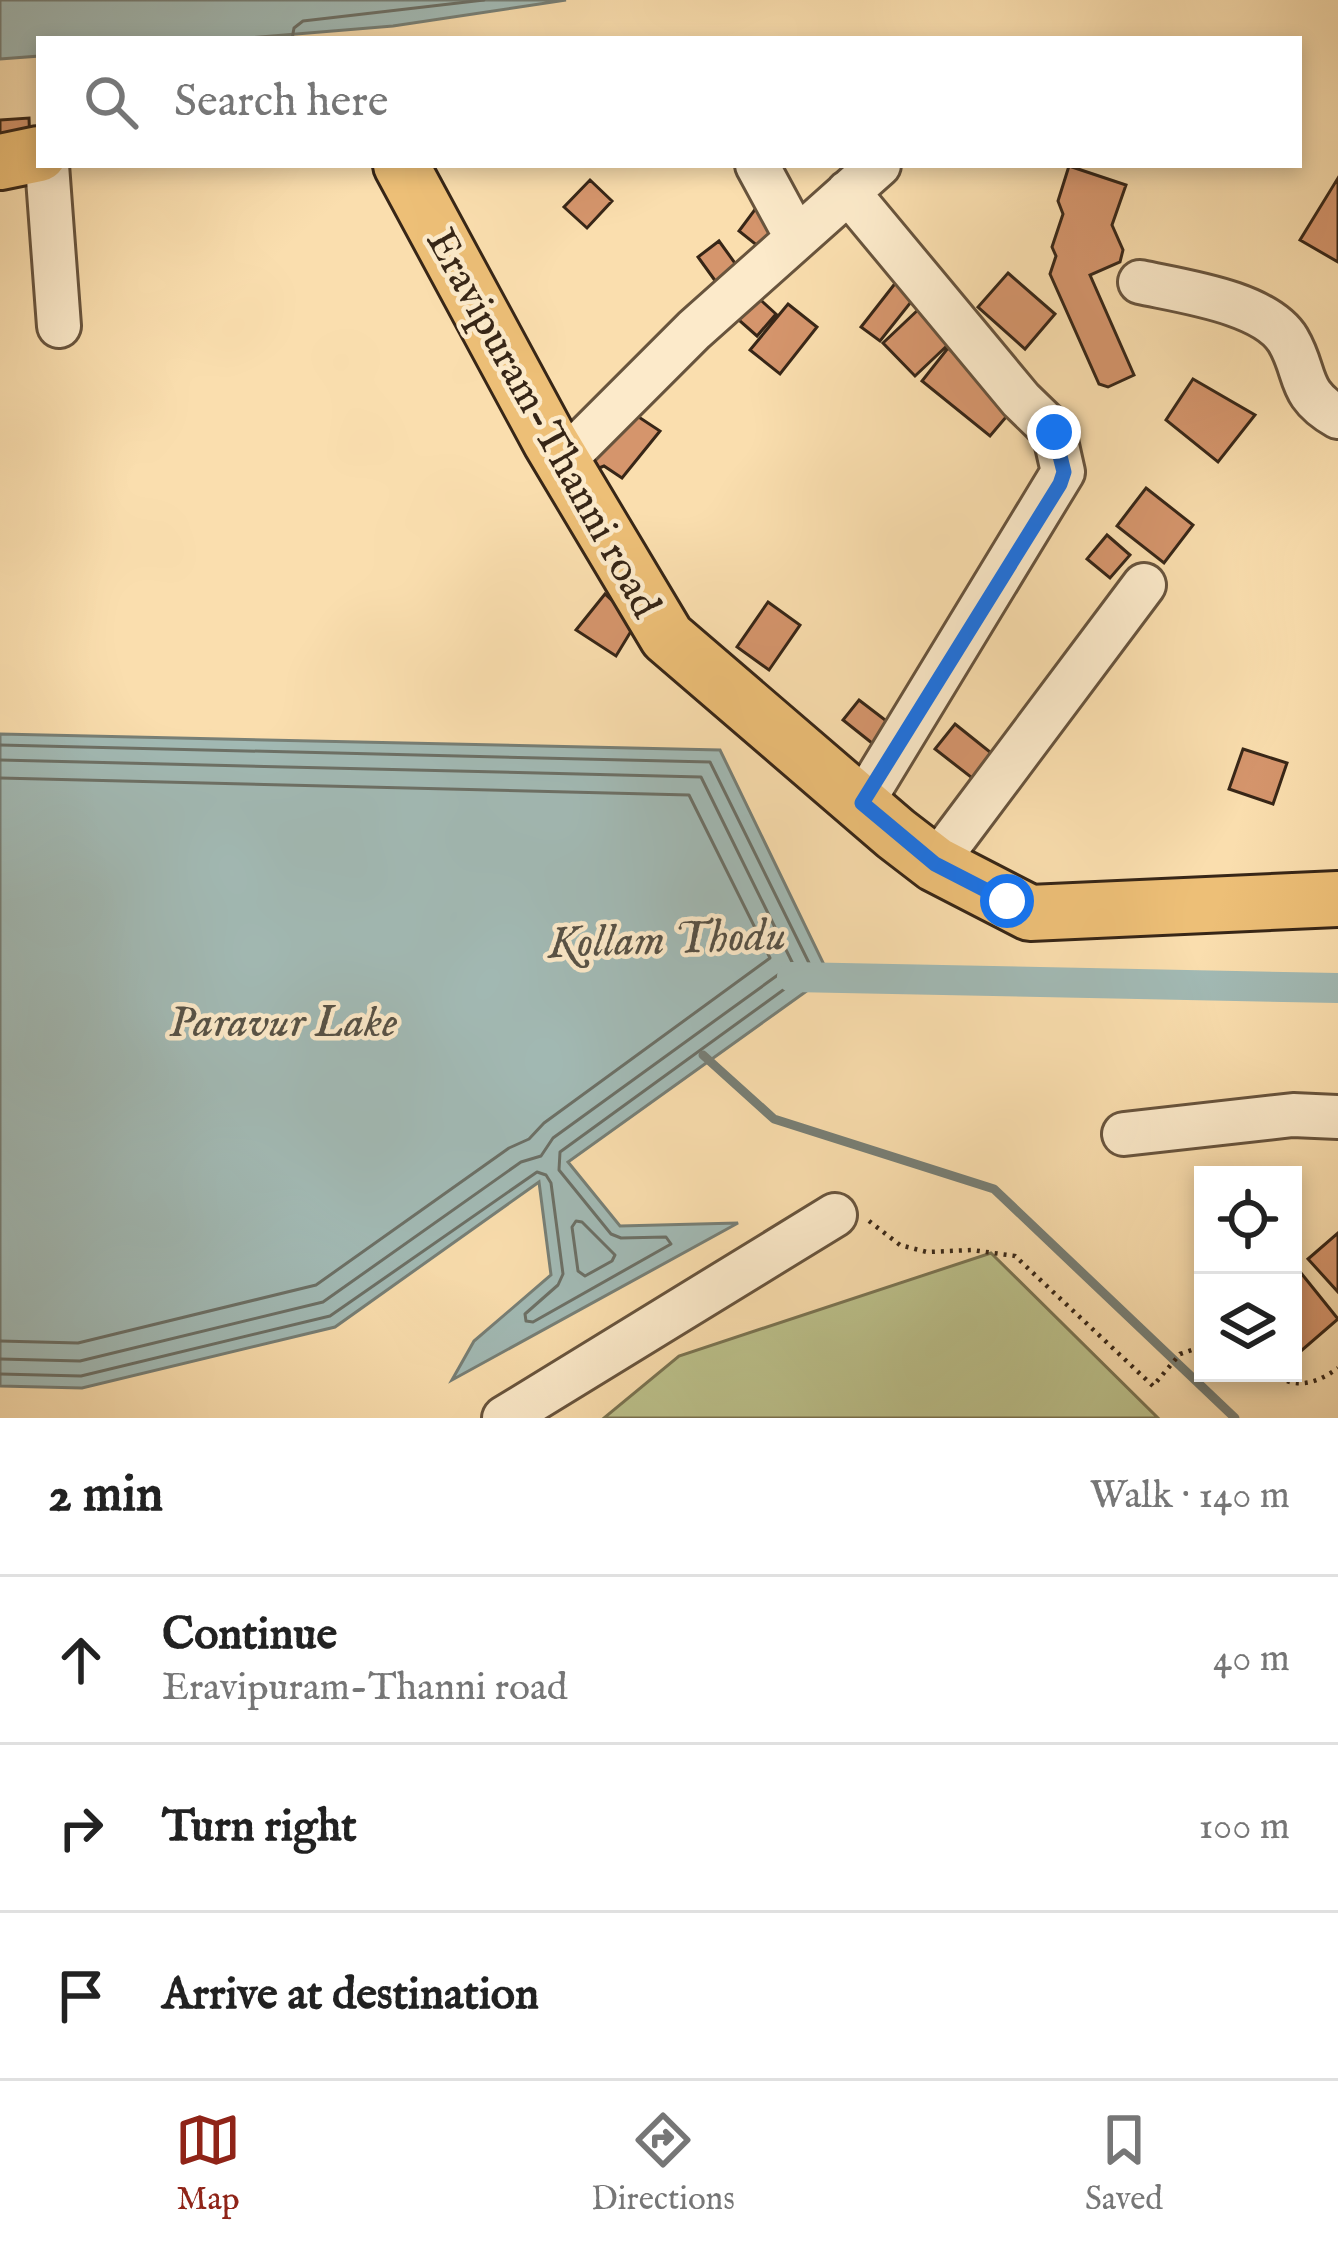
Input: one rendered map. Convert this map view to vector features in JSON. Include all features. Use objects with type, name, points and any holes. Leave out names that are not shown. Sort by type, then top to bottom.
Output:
[{"type":"main road","points":[[0,162],[36,155]]},
{"type":"main road","name":"Eravipuram-Thanni road","points":[[402,168],[563,461],[667,637],[772,732],[935,864],[1022,910],[1039,914],[1338,899]]},
{"type":"street","points":[[47,168],[58,326]]},
{"type":"street","points":[[759,168],[796,237]]},
{"type":"street","points":[[563,461],[694,330],[864,178],[1022,400],[1054,432],[1064,472],[862,803]]},
{"type":"street","points":[[1140,282],[1227,302],[1259,317],[1287,338],[1306,390],[1338,417]]},
{"type":"street","points":[[935,864],[1144,586]]},
{"type":"street","points":[[1124,1134],[1293,1115],[1338,1118]]},
{"type":"street","points":[[504,1418],[835,1215]]},
{"type":"path","points":[[835,1215],[866,1219],[900,1245],[927,1252],[972,1250],[1015,1256],[1143,1381],[1155,1385],[1180,1354],[1194,1349]]},
{"type":"path","points":[[1284,1382],[1318,1382],[1338,1368]]},
{"type":"green space","points":[[991,1253],[1158,1418],[604,1418],[679,1356]]},
{"type":"water","points":[[0,0],[566,0],[393,26],[273,36],[36,36],[36,56],[0,59]]},
{"type":"water","name":"Paravur Lake","points":[[0,734],[720,750],[829,975],[568,1162],[620,1226],[738,1223],[452,1380],[474,1341],[551,1275],[539,1182],[335,1327],[82,1388],[0,1386]]},
{"type":"building","points":[[29,118],[30,145],[0,146],[0,120]]},
{"type":"building","points":[[1068,168],[1126,185],[1112,225],[1123,250],[1120,262],[1090,275],[1134,375],[1108,387],[1099,384],[1050,274],[1056,256],[1052,247],[1063,214],[1058,201]]},
{"type":"building","points":[[1338,178],[1338,262],[1300,240]]},
{"type":"building","points":[[590,180],[612,201],[587,228],[564,207]]},
{"type":"building","points":[[759,204],[780,220],[759,247],[739,231]]},
{"type":"building","points":[[719,241],[745,277],[724,293],[698,257]]},
{"type":"building","points":[[1008,273],[1055,314],[1025,349],[978,307]]},
{"type":"building","points":[[897,281],[915,297],[880,341],[861,327]]},
{"type":"building","points":[[752,292],[776,314],[757,336],[732,314]]},
{"type":"building","points":[[788,304],[817,327],[780,374],[750,350]]},
{"type":"building","points":[[921,307],[953,340],[915,376],[883,343]]},
{"type":"building","points":[[948,348],[1017,404],[990,436],[922,381]]},
{"type":"building","points":[[1193,379],[1255,415],[1218,462],[1166,420]]},
{"type":"building","points":[[625,408],[660,431],[622,478],[590,462]]},
{"type":"building","points":[[1146,488],[1193,525],[1164,563],[1117,526]]},
{"type":"building","points":[[1107,535],[1130,555],[1110,578],[1087,559]]},
{"type":"building","points":[[605,594],[636,623],[616,656],[576,630]]},
{"type":"building","points":[[768,602],[800,625],[769,670],[737,647]]},
{"type":"building","points":[[859,700],[893,726],[877,747],[843,720]]},
{"type":"building","points":[[955,724],[995,756],[976,781],[935,749]]},
{"type":"building","points":[[1243,749],[1287,763],[1273,804],[1229,789]]},
{"type":"building","points":[[1338,1233],[1338,1292],[1308,1259]]},
{"type":"building","points":[[1302,1274],[1338,1319],[1302,1350]]},
{"type":"waterway","name":"Kollam Thodu","points":[[792,977],[1338,988]]},
{"type":"waterway","points":[[703,1055],[774,1119],[994,1189],[1235,1418]]},
{"type":"route","points":[[1007,901],[935,864],[862,803],[1060,484],[1064,472],[1054,432]]}]
